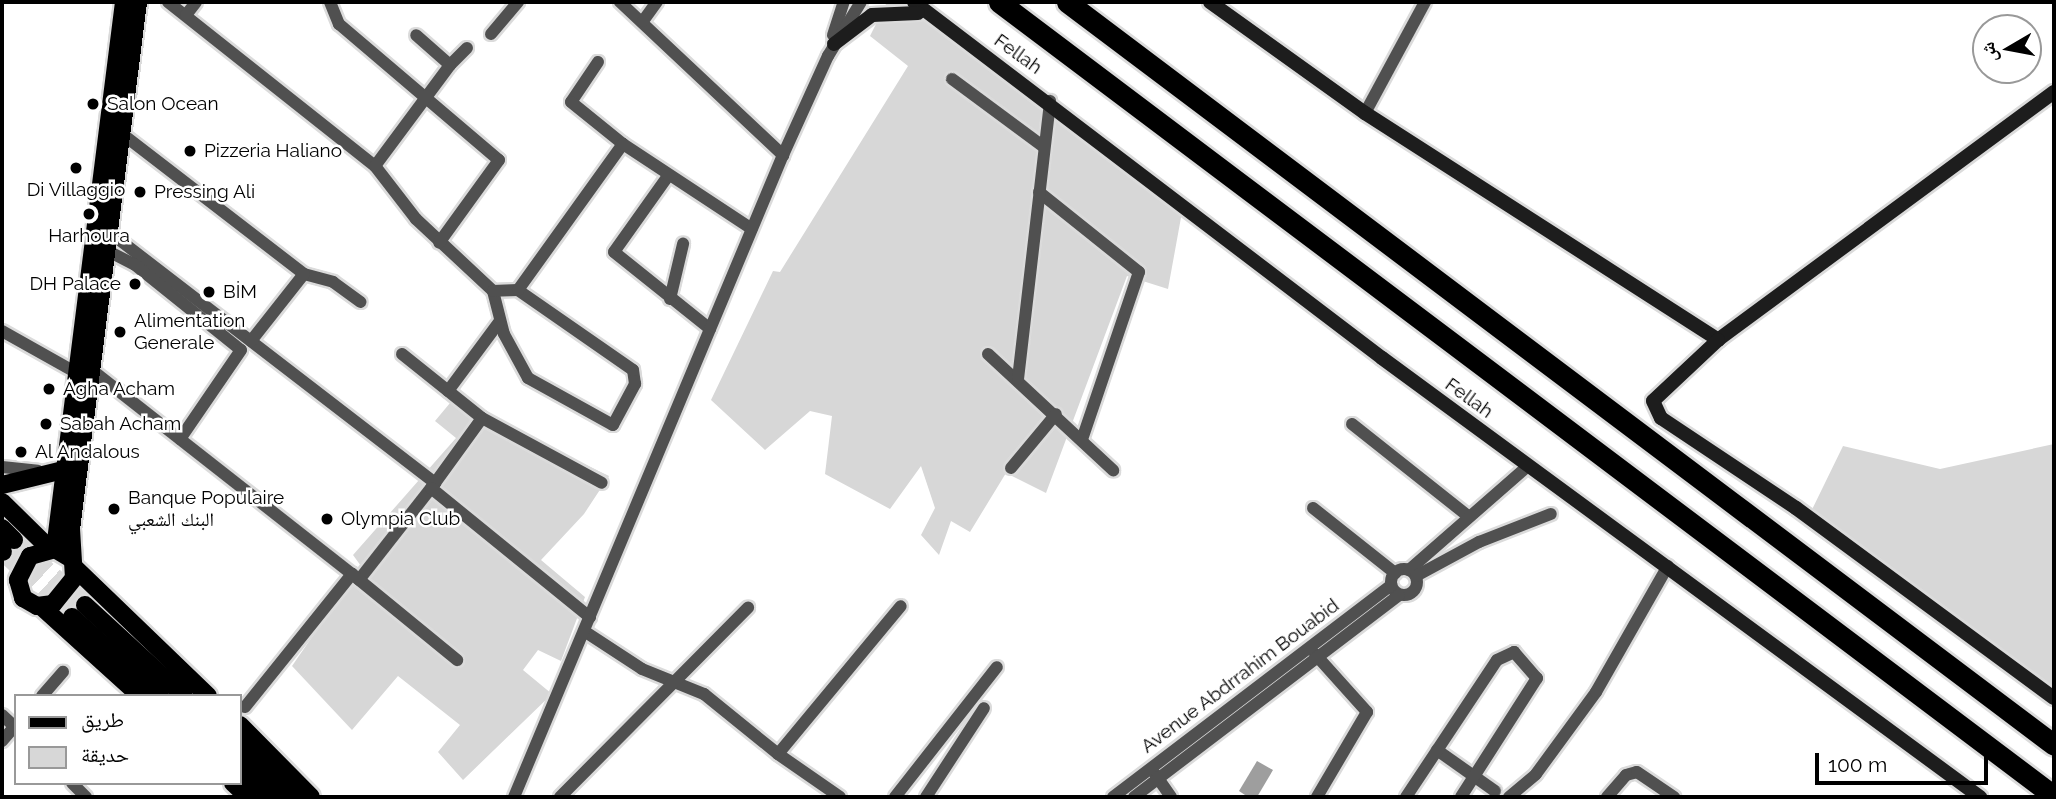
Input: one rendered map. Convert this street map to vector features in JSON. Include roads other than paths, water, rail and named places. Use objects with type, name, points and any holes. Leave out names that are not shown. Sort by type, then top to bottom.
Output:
[{"type":"highway","points":[[999,2],[2054,796]]},
{"type":"highway","points":[[1067,2],[2054,745]]},
{"type":"main road","points":[[102,227],[124,2]]},
{"type":"main road","points":[[42,607],[67,592],[62,556],[63,465],[102,227],[121,133],[138,2]]},
{"type":"main road","points":[[62,556],[81,368]]},
{"type":"main road","points":[[2,485],[63,465]]},
{"type":"main road","points":[[2,502],[206,694]]},
{"type":"main road","points":[[18,586],[26,560],[62,556]]},
{"type":"main road","points":[[2,570],[18,586],[27,601],[42,607],[138,694]]},
{"type":"main road","points":[[158,694],[78,611],[182,694]]},
{"type":"main road","points":[[242,727],[311,797]]},
{"type":"main road","points":[[242,750],[293,797]]},
{"type":"main road","points":[[242,769],[272,797]]},
{"type":"main road","points":[[235,785],[248,797]]},
{"type":"street","points":[[168,2],[375,166],[439,243],[493,291],[504,334],[534,383],[613,425],[635,384],[633,370],[518,290],[493,291]]},
{"type":"street","points":[[186,15],[196,2]]},
{"type":"street","points":[[330,2],[339,24],[499,160],[439,243]]},
{"type":"street","points":[[491,34],[518,2]]},
{"type":"street","points":[[620,2],[783,155]]},
{"type":"street","points":[[643,21],[657,2]]},
{"type":"street","points":[[831,50],[844,2]]},
{"type":"street","points":[[514,797],[783,155],[831,50],[861,2]]},
{"type":"street","name":"Fellah","points":[[893,2],[916,7],[941,22],[1050,101],[1528,466],[1980,797]]},
{"type":"street","points":[[1210,2],[1365,113],[1718,340]]},
{"type":"street","points":[[1365,113],[1425,2]]},
{"type":"street","points":[[831,50],[872,15],[916,7]]},
{"type":"street","points":[[415,35],[450,65]]},
{"type":"street","points":[[375,166],[450,65],[467,48]]},
{"type":"street","points":[[598,62],[571,102],[668,176],[752,229]]},
{"type":"street","points":[[952,79],[1044,147]]},
{"type":"street","points":[[2054,92],[1718,340],[1657,391],[1653,401],[1658,415],[2054,698]]},
{"type":"street","points":[[1018,379],[1050,101]]},
{"type":"street","points":[[121,133],[304,274],[333,282],[361,302]]},
{"type":"street","points":[[518,290],[624,144]]},
{"type":"street","points":[[668,176],[614,252],[710,329]]},
{"type":"street","points":[[1039,192],[1134,262],[1139,272],[1082,439]]},
{"type":"street","points":[[102,227],[433,485],[590,617]]},
{"type":"street","points":[[670,299],[682,244]]},
{"type":"street","points":[[99,247],[134,264],[241,350],[180,439]]},
{"type":"street","points":[[251,341],[304,274]]},
{"type":"street","points":[[448,391],[500,321]]},
{"type":"street","points":[[2,331],[81,368],[180,439],[457,660]]},
{"type":"street","points":[[402,354],[482,418],[602,483]]},
{"type":"street","points":[[988,354],[1056,414],[1113,470]]},
{"type":"street","points":[[1011,468],[1056,414]]},
{"type":"street","points":[[245,707],[433,485],[482,418]]},
{"type":"street","points":[[1352,425],[1468,516]]},
{"type":"street","points":[[2,467],[37,471],[63,465]]},
{"type":"street","points":[[1313,508],[1395,584],[1413,592],[1413,573],[1468,516],[1528,466]]},
{"type":"street","points":[[1395,584],[1469,546],[1551,514]]},
{"type":"street","points":[[1509,797],[1536,774],[1595,692],[1668,566]]},
{"type":"street","name":"Avenue Abdrrahim Bouabid","points":[[1134,797],[1212,718],[1395,584]]},
{"type":"street","name":"Avenue Abdrrahim Bouabid","points":[[1112,797],[1154,774],[1222,730],[1319,659],[1395,584]]},
{"type":"street","points":[[778,754],[901,606]]},
{"type":"street","points":[[560,797],[748,608]]},
{"type":"street","points":[[584,631],[672,682],[733,713],[778,754],[840,797]]},
{"type":"street","points":[[1309,649],[1367,712],[1317,797]]},
{"type":"street","points":[[1406,797],[1500,656],[1509,650],[1521,656],[1537,678],[1461,797]]},
{"type":"street","points":[[895,797],[997,667]]},
{"type":"street","points":[[44,694],[63,673]]},
{"type":"street","points":[[926,797],[984,708]]},
{"type":"street","points":[[1212,718],[1222,730]]},
{"type":"street","points":[[2,741],[14,728]]},
{"type":"street","points":[[1437,750],[1495,791]]},
{"type":"street","points":[[1607,797],[1626,775],[1637,772],[1674,797]]},
{"type":"street","points":[[1154,774],[1171,797]]},
{"type":"tunnel","points":[[14,540],[85,605]]},
{"type":"tunnel","points":[[3,552],[72,617]]},
{"type":"place","name":"Salon Ocean","points":[[93,104]]},
{"type":"place","name":"Pizzeria Haliano","points":[[190,151]]},
{"type":"place","name":"Di Villaggio","points":[[76,168]]},
{"type":"place","name":"Pressing Ali","points":[[140,192]]},
{"type":"place","name":"Harhoura","points":[[89,214]]},
{"type":"place","name":"DH Palace","points":[[135,284]]},
{"type":"place","name":"BİM","points":[[209,292]]},
{"type":"place","name":"Alimentation Generale","points":[[120,332]]},
{"type":"place","name":"Agha Acham","points":[[49,389]]},
{"type":"place","name":"Sabah Acham","points":[[46,424]]},
{"type":"place","name":"Al Andalous","points":[[21,452]]},
{"type":"place","name":"Banque Populaire البنك الشعبي","points":[[114,509]]},
{"type":"place","name":"Olympia Club","points":[[327,519]]}]
